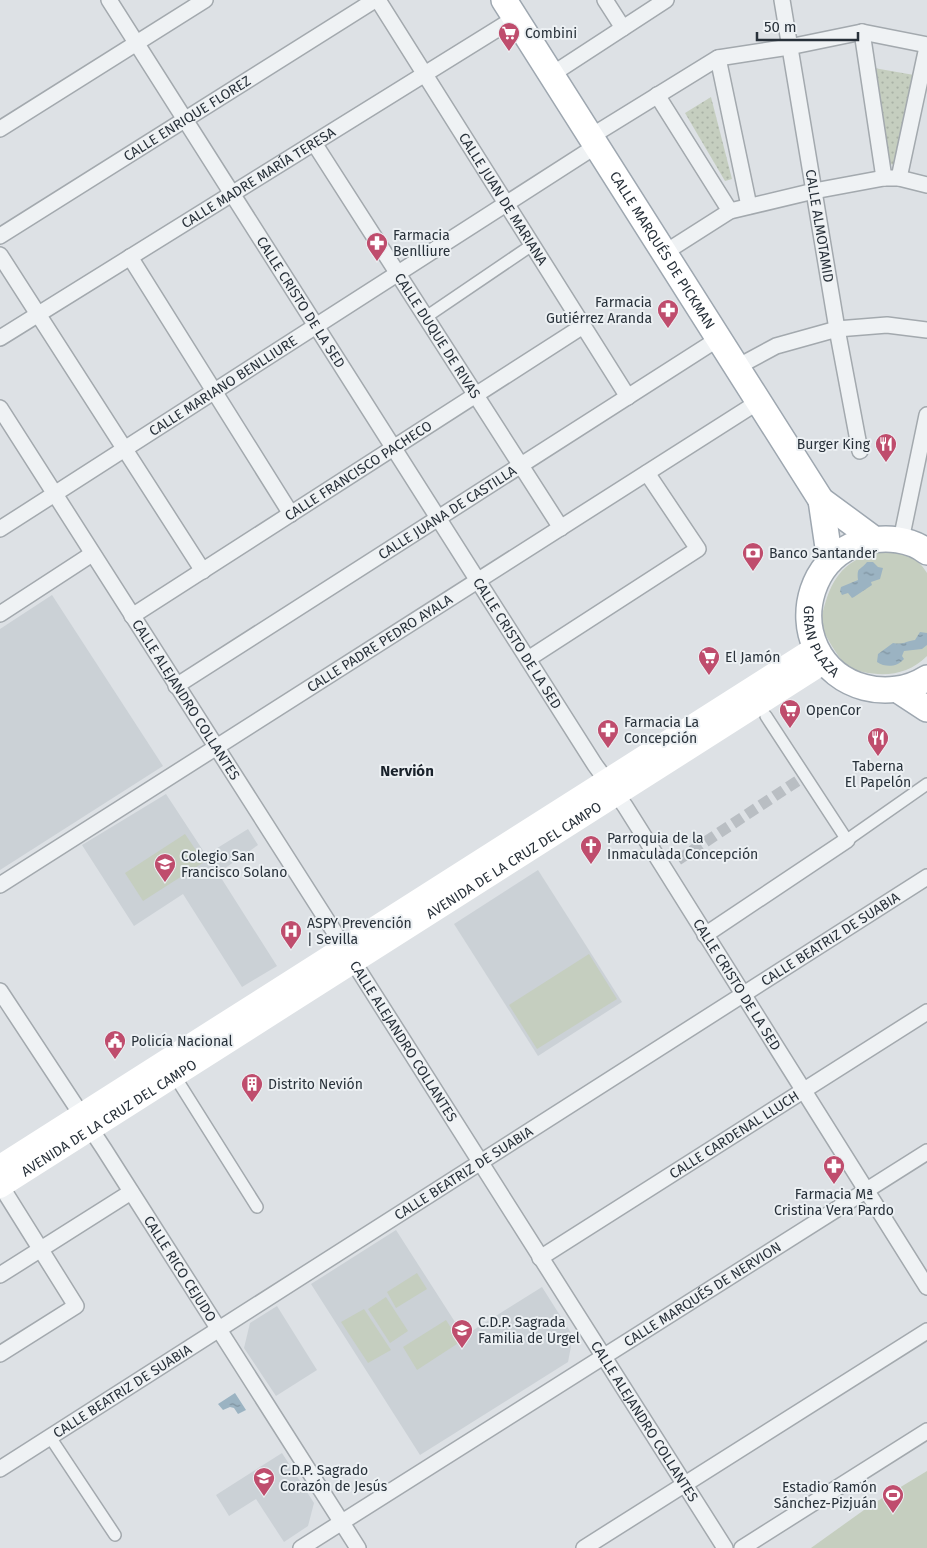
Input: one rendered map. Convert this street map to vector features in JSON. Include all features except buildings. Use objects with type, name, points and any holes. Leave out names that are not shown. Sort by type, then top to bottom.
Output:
[{"type":"main road","name":"CALLE MARQUÉS DE PICKMAN","points":[[509,9],[821,500]]},
{"type":"main road","points":[[821,500],[874,539]]},
{"type":"main road","points":[[821,500],[830,561]]},
{"type":"main road","name":"GRAN PLAZA","points":[[920,547],[888,538],[874,539],[850,546],[830,561],[818,577],[813,588],[808,622],[820,655],[839,676],[856,685],[874,690],[898,690],[912,686],[927,678]]},
{"type":"main road","name":"AVENIDA DE LA CRUZ DEL CAMPO","points":[[0,1180],[85,1122],[820,655]]},
{"type":"main road","points":[[898,690],[927,709]]},
{"type":"main road","name":"AVENIDA DE LA CRUZ DEL CAMPO","points":[[85,1122],[174,1075],[349,955]]},
{"type":"street","name":"CALLE CRISTO DE LA SED","points":[[110,0],[705,935],[927,1288]]},
{"type":"street","points":[[0,129],[205,0]]},
{"type":"street","name":"CALLE JUAN DE MARIANA","points":[[377,0],[628,397]]},
{"type":"street","name":"CALLE ENRIQUE FLOREZ","points":[[0,236],[377,0]]},
{"type":"street","points":[[605,0],[623,28]]},
{"type":"street","points":[[551,76],[666,0]]},
{"type":"street","name":"CALLE ALMOTAMID","points":[[782,0],[837,329],[860,451]]},
{"type":"street","name":"CALLE MADRE MARÍA TERESA","points":[[0,338],[425,74],[509,9]]},
{"type":"street","points":[[862,32],[891,178]]},
{"type":"street","points":[[749,206],[718,58],[789,47],[862,32],[927,46],[891,178]]},
{"type":"street","name":"CALLE MARIANO BENLLIURE","points":[[0,528],[506,204],[657,95],[718,58]]},
{"type":"street","points":[[664,253],[729,205],[742,195],[715,66],[664,97],[729,205]]},
{"type":"street","points":[[657,95],[729,205]]},
{"type":"street","name":"CALLE DUQUE DE RIVAS","points":[[314,143],[561,528]]},
{"type":"street","points":[[729,205],[749,206],[814,191],[891,178],[927,185]]},
{"type":"street","points":[[426,318],[532,245]]},
{"type":"street","points":[[0,255],[203,571]]},
{"type":"street","points":[[130,257],[291,514]]},
{"type":"street","points":[[737,368],[776,346],[837,329],[887,325],[927,330]]},
{"type":"street","name":"CALLE FRANCISCO PACHECO","points":[[132,616],[583,326]]},
{"type":"street","name":"CALLE JUANA DE CASTILLA","points":[[176,686],[718,339]]},
{"type":"street","name":"CALLE PADRE PEDRO AYALA","points":[[0,884],[758,402]]},
{"type":"street","name":"CALLE ALEJANDRO COLLANTES","points":[[0,408],[725,1548]]},
{"type":"street","points":[[920,547],[927,415]]},
{"type":"street","points":[[528,659],[698,549],[647,473]]},
{"type":"street","points":[[0,614],[92,554]]},
{"type":"street","points":[[766,716],[847,840]]},
{"type":"street","points":[[705,935],[927,784]]},
{"type":"street","name":"CALLE BEATRIZ DE SUABIA","points":[[0,1469],[927,877]]},
{"type":"street","name":"CALLE RICO CEJUDO","points":[[0,991],[131,1192],[358,1548]]},
{"type":"street","name":"CALLE CARDENAL LLUCH","points":[[540,1258],[927,1012]]},
{"type":"street","points":[[174,1075],[257,1207]]},
{"type":"street","name":"CALLE MARQUÉS DE NERVION","points":[[301,1548],[927,1152]]},
{"type":"street","points":[[0,1180],[76,1306],[0,1354]]},
{"type":"street","points":[[0,1275],[131,1192]]},
{"type":"street","points":[[584,1548],[927,1332]]},
{"type":"street","points":[[742,1548],[927,1431]]},
{"type":"street","points":[[50,1437],[115,1535]]},
{"type":"shaded area","points":[[52,595],[163,766],[0,870],[0,629]]},
{"type":"shaded area","name":"Colegio San Francisco Solano","points":[[166,794],[206,855],[248,829],[258,845],[218,873],[277,966],[242,987],[183,894],[134,926],[82,845]]},
{"type":"shaded area","points":[[538,870],[622,1002],[538,1056],[454,924]]},
{"type":"shaded area","name":"C.D.P. Sagrada Familia de Urgel","points":[[396,1230],[464,1336],[542,1287],[573,1336],[568,1362],[420,1455],[311,1284]]},
{"type":"shaded area","points":[[277,1306],[317,1370],[276,1396],[244,1348],[250,1323]]},
{"type":"shaded area","name":"C.D.P. Sagrado Corazón de Jesús","points":[[282,1453],[314,1503],[308,1526],[284,1542],[256,1499],[229,1516],[216,1495]]},
{"type":"green space","points":[[874,68],[914,75],[897,165],[888,164]]},
{"type":"green space","points":[[711,97],[732,179],[725,181],[685,113]]},
{"type":"green space","points":[[884,551],[898,552],[909,556],[919,563],[927,573],[927,656],[913,667],[889,674],[863,672],[847,666],[835,651],[820,625],[827,598],[838,576],[856,560]]},
{"type":"green space","points":[[185,834],[204,862],[143,901],[125,873]]},
{"type":"green space","points":[[589,954],[617,999],[537,1049],[509,1005]]},
{"type":"green space","points":[[417,1273],[427,1289],[396,1308],[387,1292]]},
{"type":"green space","points":[[386,1297],[408,1331],[390,1343],[368,1309]]},
{"type":"green space","points":[[364,1309],[391,1350],[368,1363],[341,1322]]},
{"type":"green space","points":[[446,1320],[460,1342],[417,1370],[403,1347]]},
{"type":"green space","name":"Estadio Ramón Sánchez-Pizjuán","points":[[927,1471],[927,1548],[811,1548],[871,1505]]},
{"type":"water","points":[[867,562],[873,562],[878,567],[883,568],[880,579],[871,582],[872,585],[852,598],[848,593],[842,595],[841,587],[858,580],[858,571]]},
{"type":"water","points":[[920,632],[927,633],[927,645],[922,649],[904,651],[902,656],[904,659],[895,665],[884,665],[877,662],[878,654],[893,643],[915,640]]},
{"type":"water","points":[[235,1393],[246,1410],[238,1414],[234,1408],[230,1407],[223,1410],[218,1404]]},
{"type":"tunnel","points":[[678,860],[805,776]]},
{"type":"place","name":"Combini","points":[[509,52]]},
{"type":"place","name":"Farmacia Benlliure","points":[[377,262]]},
{"type":"place","name":"Farmacia Gutiérrez Aranda","points":[[668,329]]},
{"type":"place","name":"Burger King","points":[[886,463]]},
{"type":"place","name":"Banco Santander","points":[[753,572]]},
{"type":"place","name":"El Jamón","points":[[709,676]]},
{"type":"place","name":"OpenCor","points":[[790,729]]},
{"type":"place","name":"Farmacia La Concepción","points":[[608,749]]},
{"type":"place","name":"Taberna El Papelón","points":[[878,757]]},
{"type":"place","name":"Parroquia de la Inmaculada Concepción","points":[[591,865]]},
{"type":"place","name":"Colegio San Francisco Solano","points":[[165,883]]},
{"type":"place","name":"ASPY Prevención | Sevilla","points":[[291,950]]},
{"type":"place","name":"Policía Nacional","points":[[115,1060]]},
{"type":"place","name":"Distrito Nevión","points":[[252,1103]]},
{"type":"place","name":"Farmacia Mª Cristina Vera Pardo","points":[[834,1185]]},
{"type":"place","name":"C.D.P. Sagrada Familia de Urgel","points":[[462,1349]]},
{"type":"place","name":"C.D.P. Sagrado Corazón de Jesús","points":[[264,1497]]},
{"type":"place","name":"Estadio Ramón Sánchez-Pizjuán","points":[[893,1514]]},
{"type":"district","name":"Nervión","points":[[407,771]]}]
